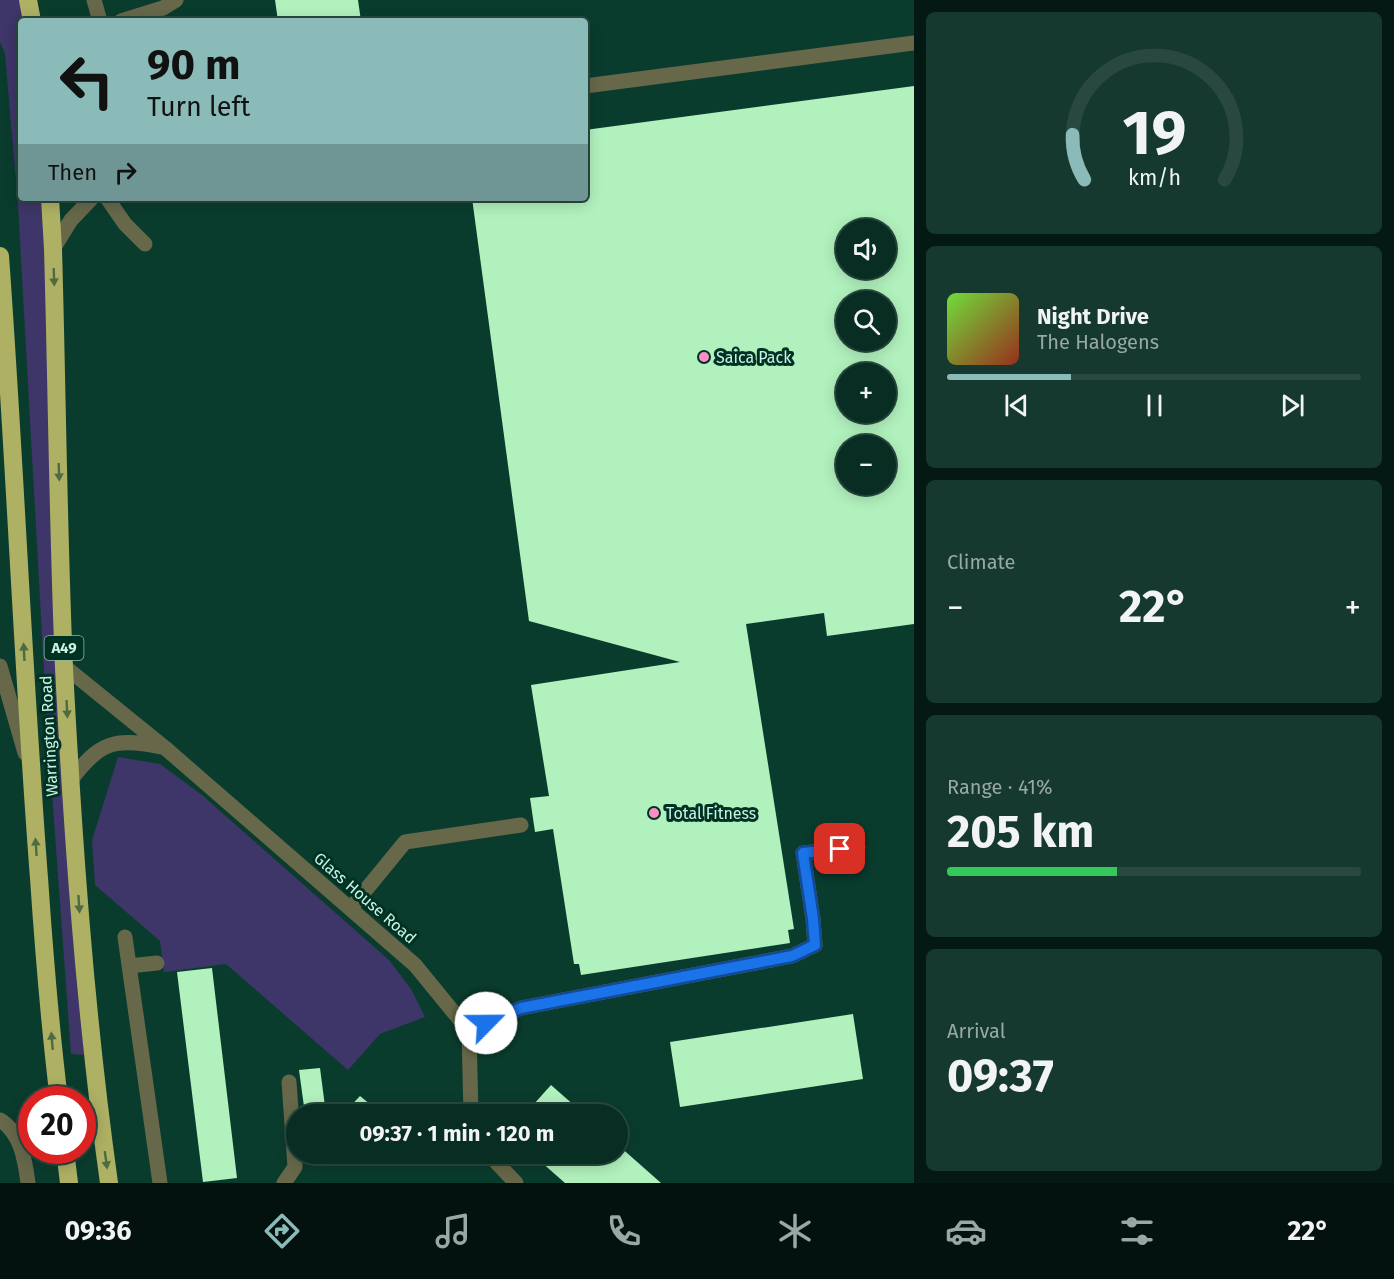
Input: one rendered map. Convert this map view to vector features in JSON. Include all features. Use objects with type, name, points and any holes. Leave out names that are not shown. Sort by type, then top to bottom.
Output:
[{"type":"highway","points":[[28,0],[31,18]]},
{"type":"highway","name":"Warrington Road","points":[[50,201],[64,666],[86,993],[109,1183]]},
{"type":"highway","name":"Warrington Road","points":[[0,256],[30,771],[58,1086]]},
{"type":"highway","points":[[67,1164],[69,1183]]},
{"type":"street","points":[[94,0],[99,18]]},
{"type":"street","points":[[131,18],[163,8],[176,0]]},
{"type":"street","points":[[588,86],[914,43]]},
{"type":"street","points":[[53,249],[71,220],[89,201]]},
{"type":"street","points":[[109,201],[125,224],[145,244]]},
{"type":"street","points":[[0,666],[30,771]]},
{"type":"street","name":"Glass House Road","points":[[64,666],[164,747],[415,965],[469,1031]]},
{"type":"street","points":[[71,780],[87,759],[104,747],[122,742],[138,742],[164,747]]},
{"type":"street","points":[[351,908],[405,842],[520,825]]},
{"type":"street","points":[[471,1104],[469,1031],[521,1008],[792,956],[815,945],[803,853],[858,847]]},
{"type":"street","points":[[125,937],[160,1183]]},
{"type":"street","points":[[129,966],[157,963]]},
{"type":"street","points":[[284,1183],[296,1167],[289,1082]]},
{"type":"street","points":[[0,1120],[17,1138],[25,1159],[28,1183]]},
{"type":"street","points":[[498,1164],[516,1183]]},
{"type":"shaded area","points":[[0,0],[21,0],[23,18],[18,18],[18,201],[42,201],[84,1055],[71,1054],[47,724],[18,205],[5,54],[0,42]]},
{"type":"shaded area","points":[[118,757],[160,764],[202,795],[389,960],[411,989],[425,1017],[380,1034],[348,1070],[226,964],[164,972],[160,941],[95,885],[92,840]]},
{"type":"building","points":[[275,0],[358,0],[361,18],[278,18]]},
{"type":"building","name":"Saica Pack","points":[[914,86],[914,624],[827,636],[824,613],[746,624],[794,929],[788,930],[790,943],[581,975],[579,964],[574,964],[553,829],[535,832],[530,798],[549,796],[531,685],[680,662],[529,621],[472,201],[588,201],[588,130]]},
{"type":"building","points":[[212,968],[237,1178],[203,1182],[177,972]]},
{"type":"building","points":[[853,1014],[863,1079],[680,1107],[670,1042]]},
{"type":"building","points":[[320,1068],[325,1104],[304,1104],[299,1070]]},
{"type":"building","points":[[551,1085],[573,1104],[534,1104]]},
{"type":"building","points":[[360,1096],[370,1104],[352,1104]]},
{"type":"building","points":[[628,1154],[661,1183],[565,1183],[543,1164],[628,1164]]},
{"type":"place","name":"Saica Pack","points":[[704,357]]},
{"type":"place","name":"Total Fitness","points":[[654,813]]},
{"type":"route","points":[[486,1023],[521,1008],[792,956],[815,945],[803,853],[840,849]]}]
